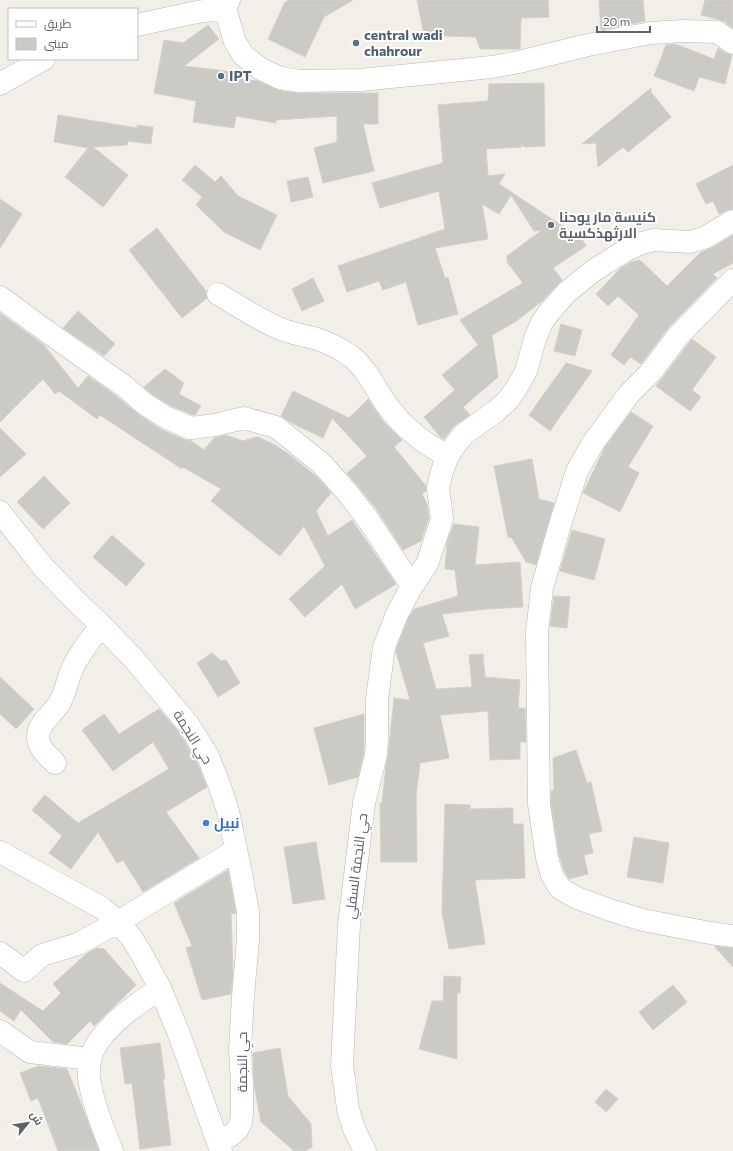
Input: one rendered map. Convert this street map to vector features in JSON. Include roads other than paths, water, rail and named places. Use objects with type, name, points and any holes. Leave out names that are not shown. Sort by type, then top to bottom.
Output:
[{"type":"street","points":[[138,25],[227,4],[235,42],[244,56],[261,69],[280,78],[300,81],[360,80],[492,67],[588,45],[650,33],[684,31],[717,32],[733,43]]},
{"type":"street","points":[[0,84],[42,60]]},
{"type":"street","name":"حي النجمة السفلي","points":[[365,1151],[354,1129],[348,1108],[342,1065],[349,926],[364,803],[378,738],[377,699],[384,647],[397,614],[426,564],[442,519],[438,488],[442,471],[448,456],[464,434],[496,411],[508,400],[516,389],[526,371],[535,339],[542,322],[567,292],[593,271],[628,250],[642,244],[654,240],[690,242],[704,238],[733,221]]},
{"type":"street","points":[[733,280],[678,336],[650,373],[629,394],[594,443],[577,471],[542,588],[537,632],[540,804],[547,858],[552,875],[556,882],[561,889],[577,898],[613,911],[643,920],[733,936]]},
{"type":"street","points":[[218,294],[276,327],[334,346],[353,358],[362,368],[387,404],[405,425],[434,449],[448,456]]},
{"type":"street","points":[[0,297],[124,386],[145,404],[167,418],[191,428],[215,425],[244,418],[276,427],[321,463],[346,492],[367,518],[412,586]]},
{"type":"street","name":"حي النجمة","points":[[0,512],[43,567],[133,658],[166,696],[188,724],[208,756],[220,787],[228,811],[248,912],[248,940],[240,1051],[241,1122],[237,1130],[219,1145]]},
{"type":"street","points":[[55,762],[42,750],[39,743],[38,734],[43,723],[59,704],[74,666],[101,625]]},
{"type":"street","points":[[0,953],[24,971],[42,955],[78,944],[118,922],[236,850]]},
{"type":"street","points":[[1,854],[102,908],[118,922],[131,937],[142,953],[160,988],[219,1145]]},
{"type":"street","points":[[112,1151],[93,1095],[89,1076],[90,1059],[97,1043],[110,1028],[130,1010],[160,988]]},
{"type":"street","points":[[0,1030],[30,1052],[90,1059]]},
{"type":"place","name":"central wadi chahrour","points":[[356,43]]},
{"type":"place","name":"IPT","points":[[221,76]]},
{"type":"place","name":"كنيسة مار يوحنا الارثهذكسية","points":[[551,225]]},
{"type":"place","name":"نبيل","points":[[206,823]]}]
